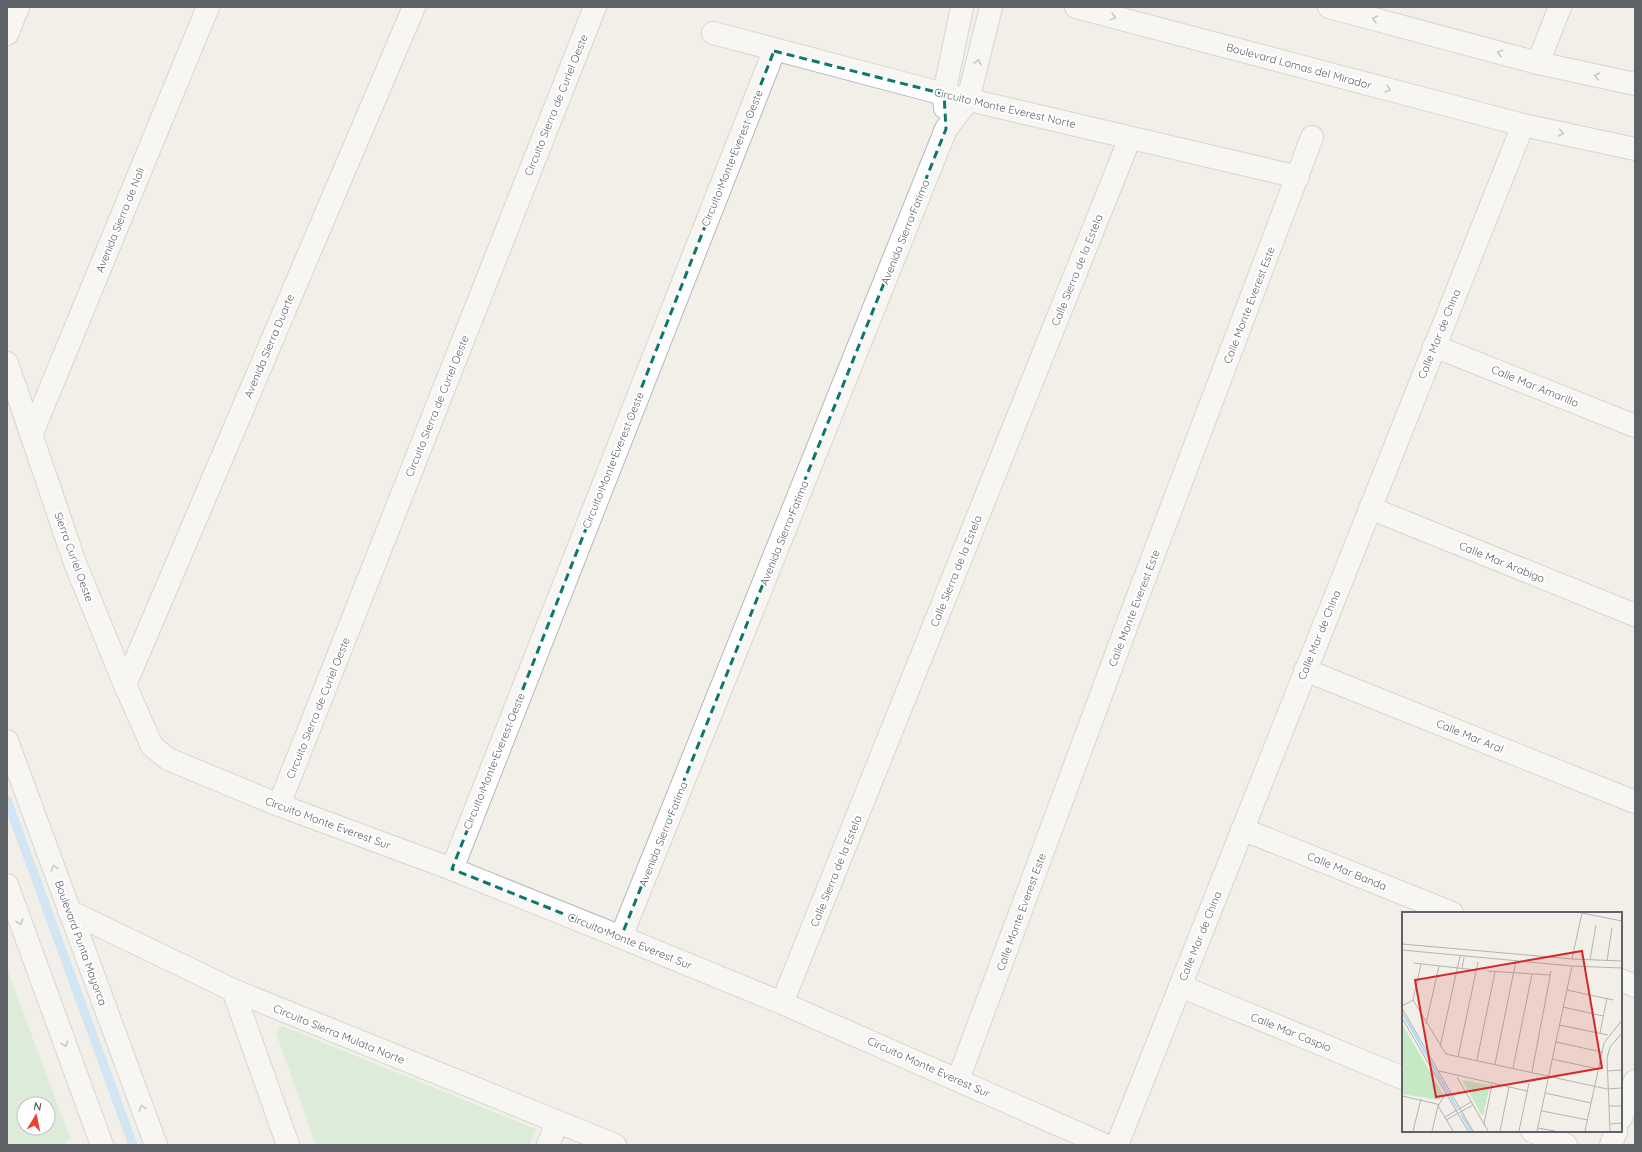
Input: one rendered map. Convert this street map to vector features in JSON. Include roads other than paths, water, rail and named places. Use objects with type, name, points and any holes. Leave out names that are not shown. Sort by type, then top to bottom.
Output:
[{"type":"street","points":[[7,34],[18,7]]},
{"type":"street","name":"Avenida Sierra de Nali","points":[[32,433],[208,7]]},
{"type":"street","name":"Avenida Sierra Duarte","points":[[125,685],[414,7]]},
{"type":"street","name":"Circuito Sierra de Curiel Oeste","points":[[279,805],[595,7]]},
{"type":"street","name":"Avenida Sierra Fatima","points":[[946,129],[944,94],[962,7]]},
{"type":"street","points":[[968,100],[991,7]]},
{"type":"street","points":[[1329,7],[1538,63],[1635,84]]},
{"type":"street","points":[[1538,63],[1560,7]]},
{"type":"street","name":"Boulevard Lomas del Mirador","points":[[1085,8],[1523,125],[1635,149]]},
{"type":"street","name":"Circuito Monte Everest Norte","points":[[713,33],[968,100],[1298,176]]},
{"type":"street","name":"Circuito Monte Everest Oeste","points":[[452,869],[774,50]]},
{"type":"street","name":"Avenida Sierra Fatima","points":[[621,937],[946,129],[968,100]]},
{"type":"street","name":"Calle Mar de China","points":[[1117,1145],[1523,125]]},
{"type":"street","name":"Calle Monte Everest Este","points":[[958,1080],[1133,610],[1312,137]]},
{"type":"street","name":"Calle Sierra de la Estela","points":[[782,1004],[1130,138]]},
{"type":"street","name":"Calle Mar Amarillo","points":[[1434,346],[1635,426]]},
{"type":"street","name":"Sierra Curiel Oeste","points":[[7,363],[75,563],[125,685],[152,746]]},
{"type":"street","name":"Calle Mar Arabigo","points":[[1370,508],[1635,615]]},
{"type":"street","name":"Calle Mar Aral","points":[[1305,670],[1635,802]]},
{"type":"street","name":"Boulevard Punta Mayorca","points":[[7,741],[156,1145]]},
{"type":"street","name":"Circuito Monte Everest Sur","points":[[152,746],[168,759],[279,805],[452,869],[621,937],[782,1004],[1105,1145]]},
{"type":"street","name":"Calle Mar Banda","points":[[1242,829],[1450,912]]},
{"type":"street","points":[[7,885],[97,1142]]},
{"type":"street","name":"Circuito Sierra Mulata Norte","points":[[69,911],[233,990],[614,1145]]},
{"type":"street","points":[[1622,980],[1635,986]]},
{"type":"street","name":"Calle Mar Caspio","points":[[1180,986],[1402,1078]]},
{"type":"street","points":[[233,990],[288,1145]]},
{"type":"street","points":[[1622,1115],[1635,1081]]},
{"type":"street","points":[[548,1145],[556,1122]]},
{"type":"street","points":[[1534,1132],[1566,1145]]},
{"type":"street","points":[[1611,1145],[1616,1132]]},
{"type":"waterway","points":[[7,800],[133,1145]]}]
